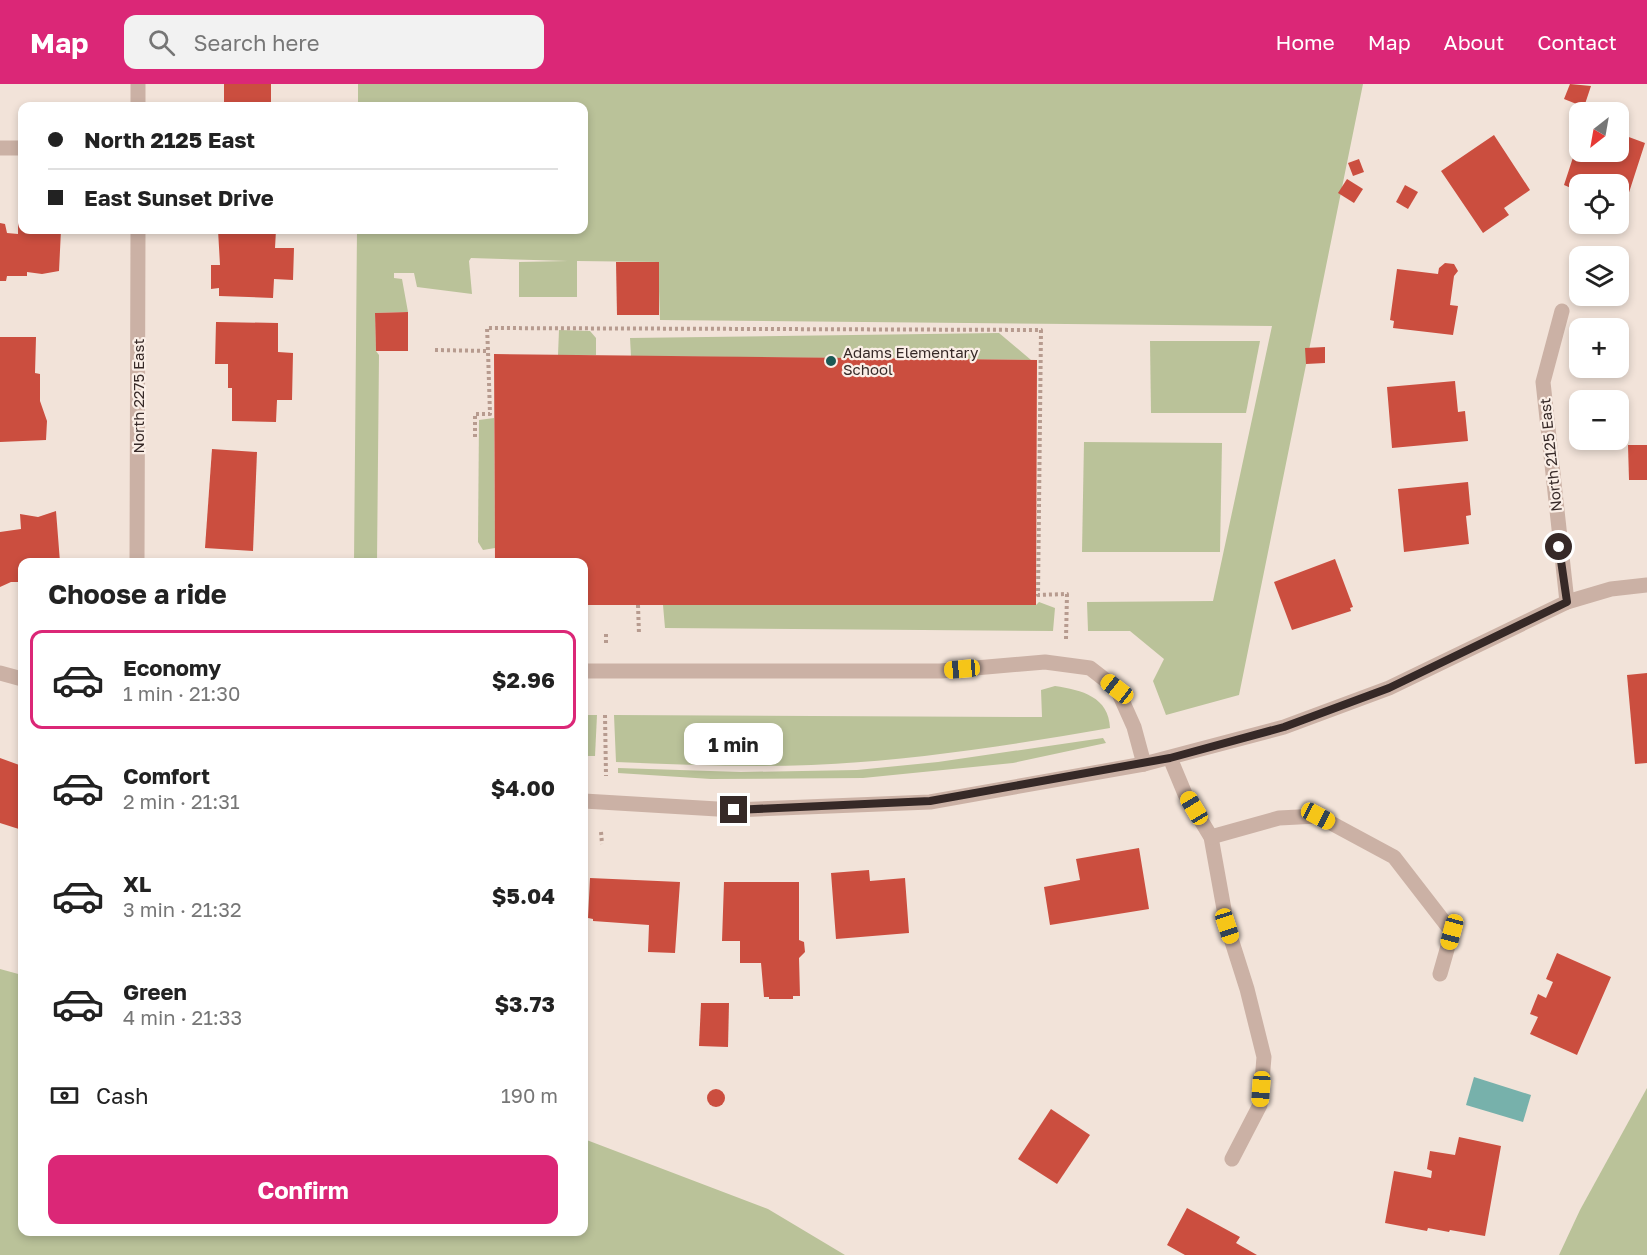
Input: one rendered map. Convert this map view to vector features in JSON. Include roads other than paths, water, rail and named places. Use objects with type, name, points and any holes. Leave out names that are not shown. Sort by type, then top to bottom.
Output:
[{"type":"street","points":[[138,84],[138,102]]},
{"type":"street","points":[[0,148],[18,147]]},
{"type":"street","name":"North 2275 East","points":[[137,558],[138,234]]},
{"type":"street","name":"North 2125 East","points":[[1562,311],[1543,382],[1567,602]]},
{"type":"street","points":[[588,801],[734,810],[930,801],[1144,764],[1284,727],[1389,688],[1567,602],[1611,589],[1647,585]]},
{"type":"street","points":[[588,671],[941,671],[1045,663],[1090,668],[1117,689],[1134,728],[1144,764]]},
{"type":"street","points":[[0,673],[18,678]]},
{"type":"street","points":[[1170,758],[1185,794],[1211,837],[1227,926],[1247,989],[1264,1057],[1260,1105],[1232,1159]]},
{"type":"street","points":[[1211,837],[1279,818],[1318,816],[1394,857],[1452,932],[1440,974]]},
{"type":"water","points":[[1474,1077],[1531,1095],[1523,1122],[1466,1105]]},
{"type":"place","name":"Adams Elementary School","points":[[831,361]]}]
